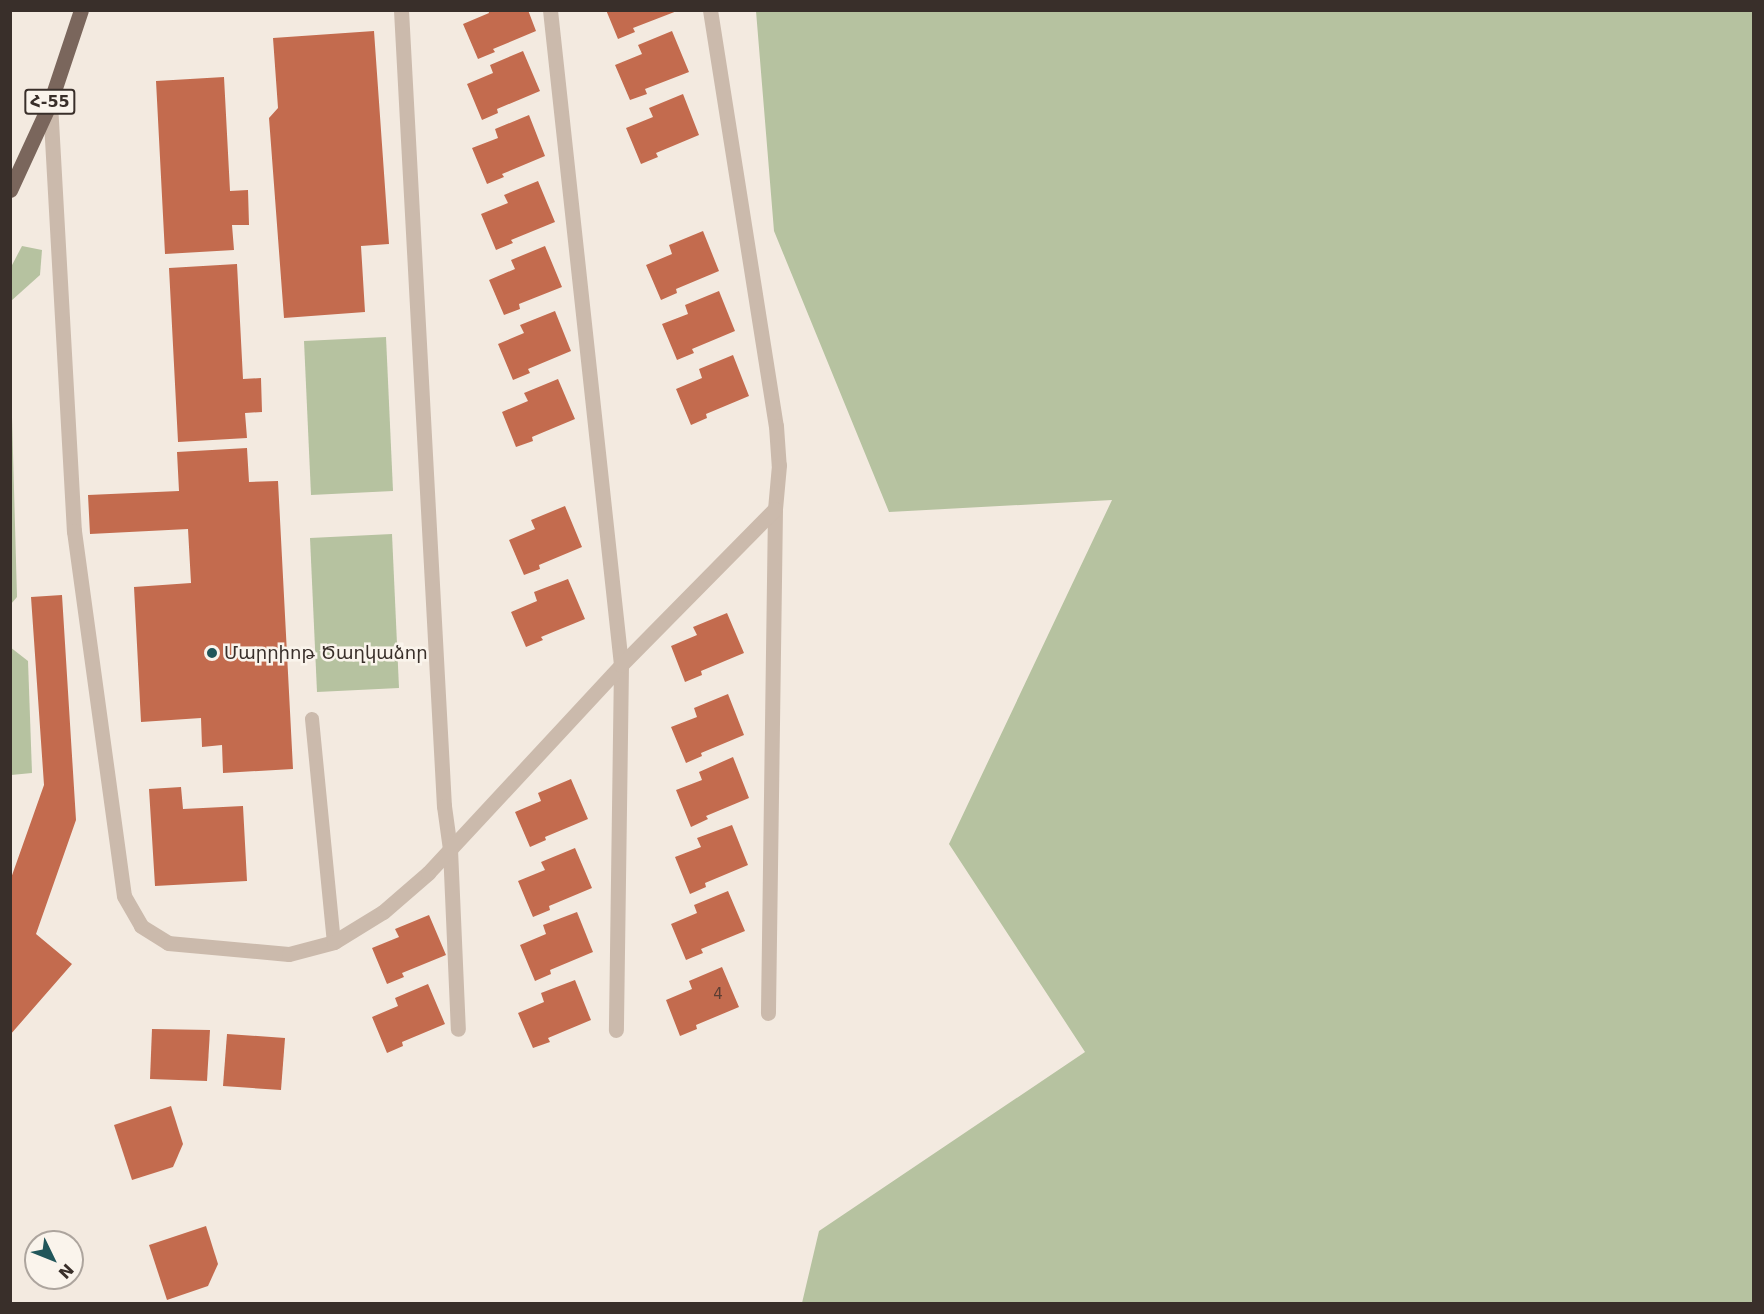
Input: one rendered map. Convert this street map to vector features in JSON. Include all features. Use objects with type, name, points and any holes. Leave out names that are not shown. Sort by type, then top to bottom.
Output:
[{"type":"main road","name":"Հ-55","points":[[10,190],[50,103],[81,10]]},
{"type":"street","points":[[401,10],[444,806],[450,849],[458,1029]]},
{"type":"street","points":[[550,10],[621,665],[616,1030]]},
{"type":"street","points":[[710,10],[776,426],[779,465],[775,509],[768,1013]]},
{"type":"street","points":[[50,103],[74,531],[124,896],[141,926],[168,943],[289,954],[334,942],[383,912],[428,873],[621,665],[775,509]]},
{"type":"lane","points":[[312,719],[334,942]]},
{"type":"green space","points":[[756,11],[1753,11],[1753,1303],[802,1303],[819,1231],[1085,1052],[949,844],[1112,500],[889,512],[774,231]]},
{"type":"green space","points":[[22,246],[42,250],[40,275],[11,301],[11,267]]},
{"type":"green space","points":[[386,337],[393,491],[311,495],[304,341]]},
{"type":"green space","points":[[11,381],[17,597],[10,604]]},
{"type":"green space","points":[[392,534],[399,688],[317,692],[310,538]]},
{"type":"green space","points":[[10,647],[28,661],[32,773],[11,775]]},
{"type":"building","points":[[488,10],[528,10],[536,31],[493,49],[495,52],[478,59],[463,24],[489,13]]},
{"type":"building","points":[[606,10],[677,11],[633,28],[635,32],[618,39]]},
{"type":"building","points":[[374,31],[389,244],[361,246],[365,312],[284,318],[269,118],[278,108],[273,38]]},
{"type":"building","points":[[672,31],[689,72],[645,89],[647,94],[630,100],[615,65],[642,54],[638,45]]},
{"type":"building","points":[[523,51],[540,91],[497,109],[498,113],[482,120],[467,84],[493,73],[490,65]]},
{"type":"building","points":[[224,77],[230,191],[248,190],[249,225],[232,225],[234,250],[165,254],[156,81]]},
{"type":"building","points":[[683,94],[699,135],[656,153],[658,157],[641,164],[626,128],[653,117],[649,108]]},
{"type":"building","points":[[529,115],[545,156],[502,174],[504,177],[487,184],[472,148],[498,138],[495,129]]},
{"type":"building","points":[[538,181],[555,222],[511,240],[513,243],[496,250],[481,214],[508,203],[504,195]]},
{"type":"building","points":[[703,231],[719,271],[676,289],[677,293],[661,300],[646,265],[672,254],[669,245]]},
{"type":"building","points":[[545,246],[562,287],[519,304],[520,309],[504,315],[489,280],[515,269],[511,260]]},
{"type":"building","points":[[237,264],[243,379],[261,378],[262,412],[245,413],[247,438],[178,442],[169,268]]},
{"type":"building","points":[[719,291],[735,331],[692,349],[694,353],[677,360],[662,324],[688,314],[685,305]]},
{"type":"building","points":[[555,311],[571,351],[528,369],[530,373],[513,380],[498,344],[524,333],[520,325]]},
{"type":"building","points":[[733,355],[749,396],[706,414],[707,418],[691,425],[676,389],[702,378],[699,369]]},
{"type":"building","points":[[558,379],[575,419],[532,437],[533,441],[516,447],[502,412],[528,401],[524,393]]},
{"type":"building","name":"Մարրիոթ Ծաղկաձոր","points":[[247,448],[249,482],[278,481],[293,769],[223,773],[222,745],[202,747],[201,718],[141,722],[134,587],[191,583],[188,529],[90,534],[88,495],[179,491],[177,452]]},
{"type":"building","points":[[565,506],[582,547],[539,565],[540,569],[524,575],[509,540],[535,529],[531,520]]},
{"type":"building","points":[[568,579],[585,619],[541,637],[543,640],[526,647],[511,612],[537,601],[534,592]]},
{"type":"building","points":[[62,595],[76,820],[36,934],[72,964],[10,1035],[10,881],[44,785],[31,597]]},
{"type":"building","points":[[727,613],[744,653],[701,671],[702,675],[685,682],[671,646],[697,635],[693,627]]},
{"type":"building","points":[[728,694],[744,735],[701,753],[702,756],[686,763],[671,727],[697,717],[694,708]]},
{"type":"building","points":[[733,757],[749,798],[706,816],[708,819],[691,827],[676,790],[702,780],[699,772]]},
{"type":"building","points":[[571,779],[588,819],[545,837],[546,840],[530,847],[515,812],[541,801],[538,793]]},
{"type":"building","points":[[181,787],[183,809],[243,806],[247,881],[155,886],[149,789]]},
{"type":"building","points":[[732,825],[748,865],[705,883],[706,887],[690,894],[675,857],[701,847],[697,838]]},
{"type":"building","points":[[575,848],[592,888],[549,906],[550,910],[533,917],[518,881],[545,870],[541,862]]},
{"type":"building","points":[[728,891],[745,931],[701,949],[703,953],[686,960],[671,924],[697,913],[694,905]]},
{"type":"building","points":[[577,912],[593,952],[550,970],[551,974],[535,981],[520,945],[546,934],[543,925]]},
{"type":"building","points":[[429,915],[446,955],[402,973],[404,977],[387,984],[372,948],[399,937],[395,929]]},
{"type":"building","points":[[722,967],[739,1007],[696,1025],[697,1029],[680,1036],[666,1000],[692,989],[689,981]]},
{"type":"building","points":[[575,980],[591,1020],[548,1038],[550,1042],[533,1048],[518,1013],[544,1002],[541,993]]},
{"type":"building","points":[[428,984],[445,1024],[402,1042],[403,1046],[387,1053],[372,1017],[398,1006],[395,998]]},
{"type":"building","points":[[152,1029],[210,1030],[207,1081],[150,1079]]},
{"type":"building","points":[[227,1034],[285,1038],[281,1090],[223,1086]]},
{"type":"building","points":[[171,1106],[183,1144],[173,1167],[132,1180],[114,1125]]},
{"type":"building","points":[[206,1226],[218,1264],[208,1286],[167,1300],[149,1245]]},
{"type":"place","name":"Մարրիոթ Ծաղկաձոր","points":[[212,653]]}]
